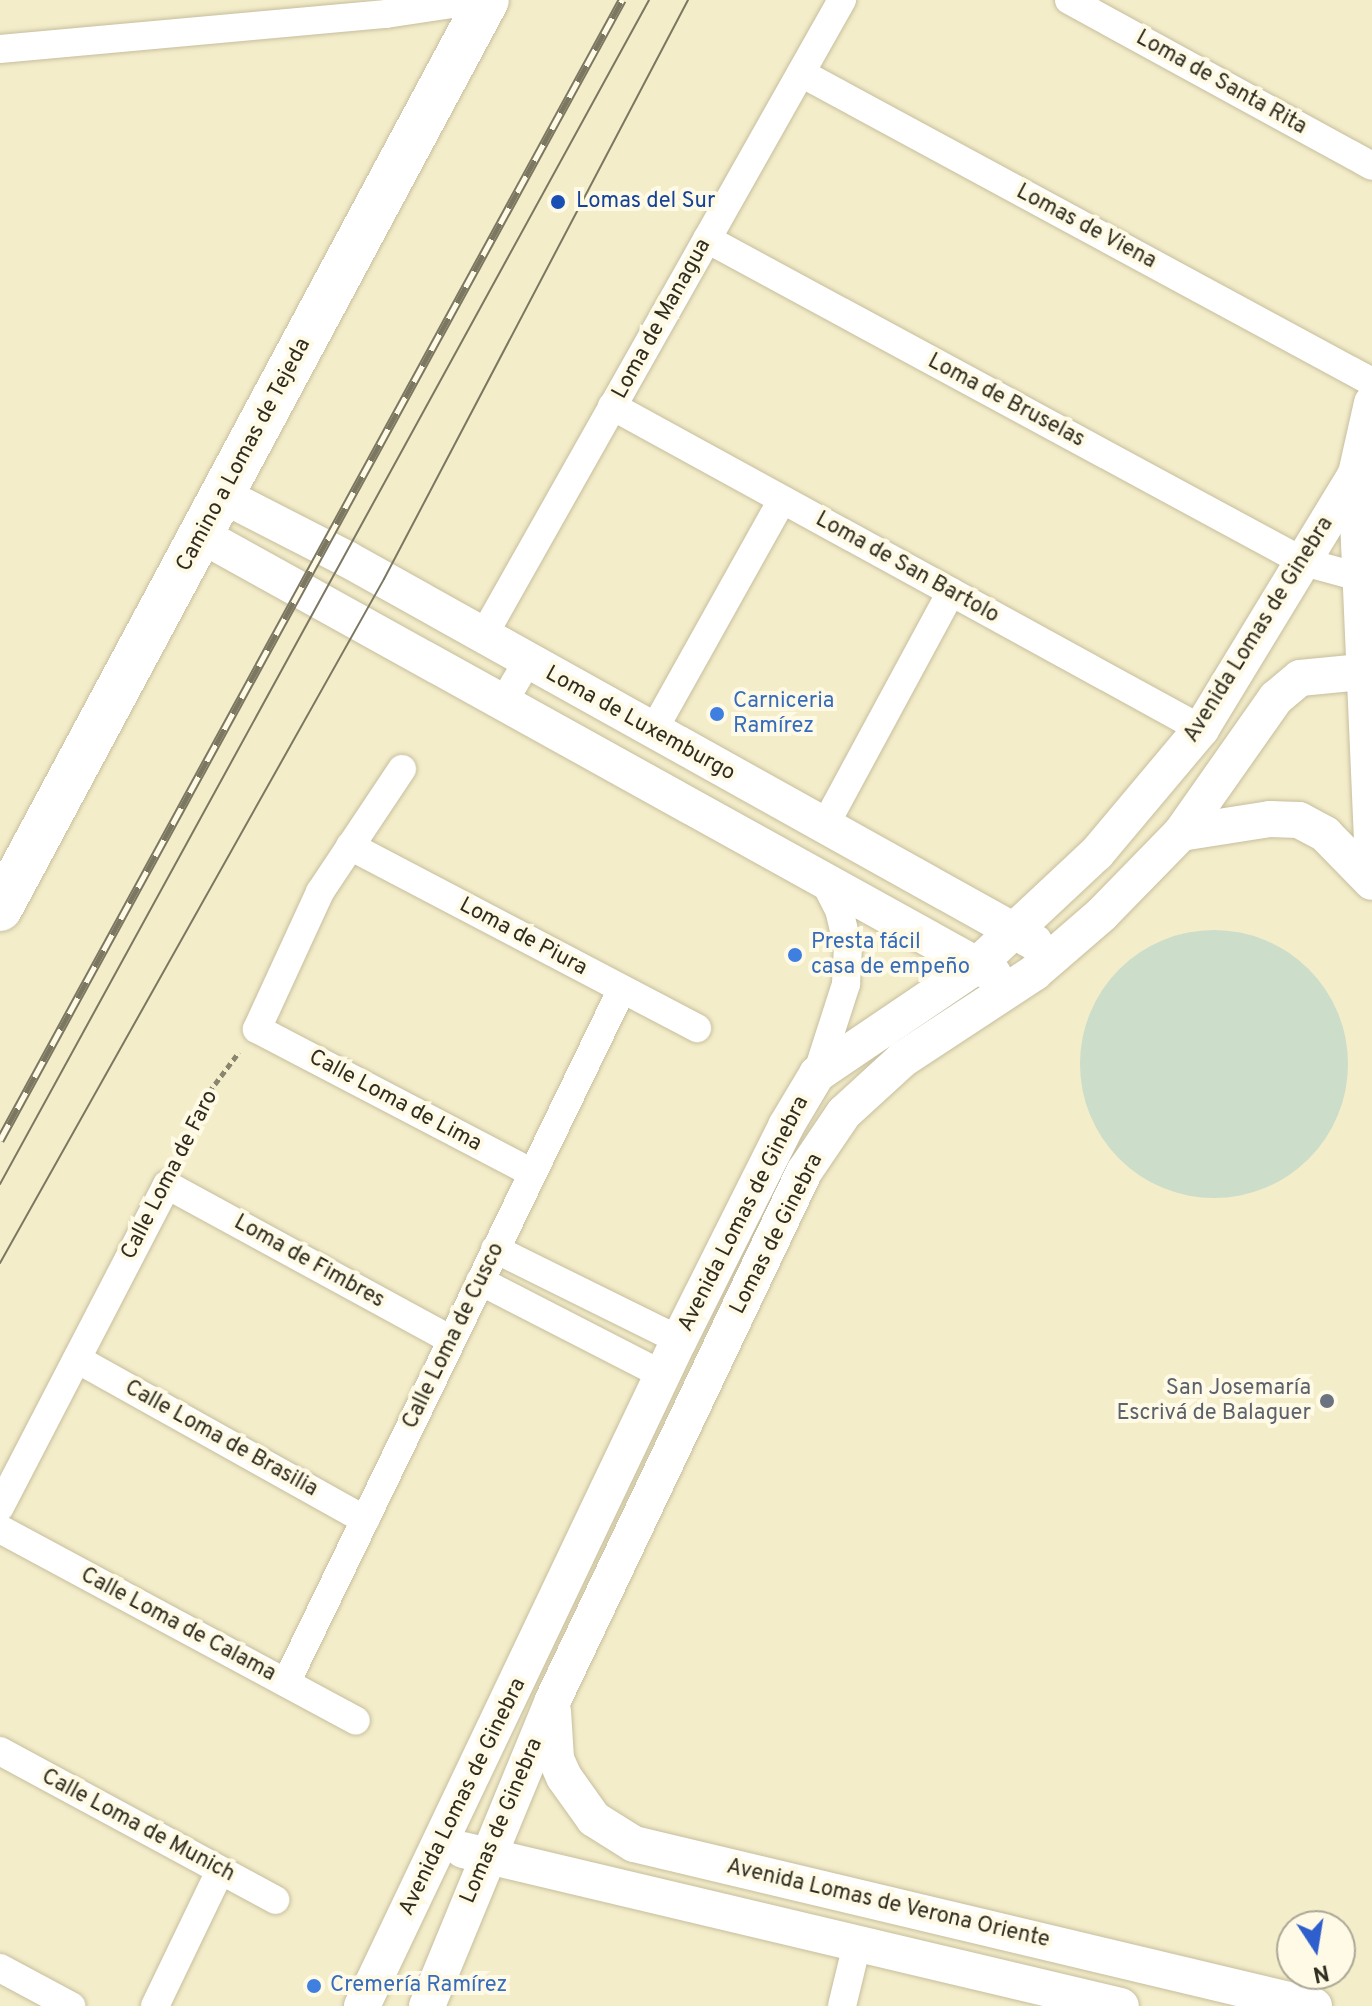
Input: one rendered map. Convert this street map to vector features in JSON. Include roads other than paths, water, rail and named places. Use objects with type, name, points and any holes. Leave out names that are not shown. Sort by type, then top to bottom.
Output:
[{"type":"main road","name":"Camino a Lomas de Tejeda","points":[[0,909],[487,0]]},
{"type":"street","points":[[0,49],[339,19],[479,0]]},
{"type":"street","name":"Loma de Managua","points":[[482,638],[842,0]]},
{"type":"street","name":"Loma de Santa Rita","points":[[1069,0],[1372,166]]},
{"type":"street","name":"Lomas de Viena","points":[[801,73],[1372,382]]},
{"type":"street","name":"Loma de Bruselas","points":[[707,239],[1304,562],[1359,577]]},
{"type":"street","points":[[1372,403],[1356,474],[1372,841]]},
{"type":"street","name":"Loma de San Bartolo","points":[[612,406],[1201,729]]},
{"type":"street","name":"Avenida Lomas de Ginebra","points":[[362,2006],[443,1842],[679,1340],[786,1126],[817,1074],[975,967],[1015,934],[1097,853],[1201,729],[1356,474]]},
{"type":"street","name":"Loma de Luxemburgo","points":[[222,495],[825,825],[1015,934],[1057,953]]},
{"type":"street","points":[[653,731],[782,500]]},
{"type":"street","name":"Loma de Luxemburgo","points":[[201,535],[823,878],[975,967],[1015,984]]},
{"type":"street","points":[[825,825],[951,592]]},
{"type":"street","points":[[504,701],[527,662]]},
{"type":"street","name":"Lomas de Ginebra","points":[[427,2006],[553,1700],[804,1172],[844,1113],[903,1059],[1057,953],[1181,833],[1276,698],[1300,678],[1367,672]]},
{"type":"street","points":[[350,846],[402,769]]},
{"type":"street","points":[[1181,833],[1270,819],[1299,820],[1325,834],[1372,882]]},
{"type":"street","name":"Loma de Piura","points":[[350,846],[697,1028]]},
{"type":"street","name":"Calle Loma de Lima","points":[[350,846],[320,892],[257,1029],[532,1173]]},
{"type":"street","points":[[817,1074],[846,984],[848,948],[840,912],[823,878]]},
{"type":"street","name":"Calle Loma de Cusco","points":[[286,1683],[622,989]]},
{"type":"street","name":"Loma de Fimbres","points":[[167,1185],[451,1340]]},
{"type":"street","name":"Calle Loma de Faro","points":[[0,1507],[167,1185]]},
{"type":"street","points":[[495,1249],[679,1340]]},
{"type":"street","points":[[480,1281],[663,1375]]},
{"type":"street","name":"Calle Loma de Brasilia","points":[[77,1359],[365,1520]]},
{"type":"street","name":"Calle Loma de Calama","points":[[0,1529],[356,1721]]},
{"type":"street","name":"Avenida Lomas de Verona Oriente","points":[[553,1700],[552,1734],[564,1777],[594,1819],[634,1844],[1314,2006]]},
{"type":"street","name":"Calle Loma de Munich","points":[[0,1751],[275,1900]]},
{"type":"street","name":"Avenida Lomas de Verona Oriente","points":[[443,1842],[486,1858],[857,1944],[1046,1997],[1121,2006]]},
{"type":"street","points":[[155,2006],[220,1871]]},
{"type":"street","points":[[842,2006],[857,1944]]},
{"type":"street","points":[[0,1968],[71,2006]]},
{"type":"tram line","points":[[0,1184],[649,0]]},
{"type":"tram line","points":[[0,1263],[384,579],[688,0]]},
{"type":"railway","points":[[0,1140],[622,0]]},
{"type":"place","name":"Lomas del Sur","points":[[558,202]]},
{"type":"place","name":"Carniceria Ramírez","points":[[717,714]]},
{"type":"place","name":"Presta fácil casa de empeño","points":[[795,955]]},
{"type":"place","name":"San Josemaría Escrivá de Balaguer","points":[[1327,1401]]},
{"type":"place","name":"Cremería Ramírez","points":[[314,1986]]}]
